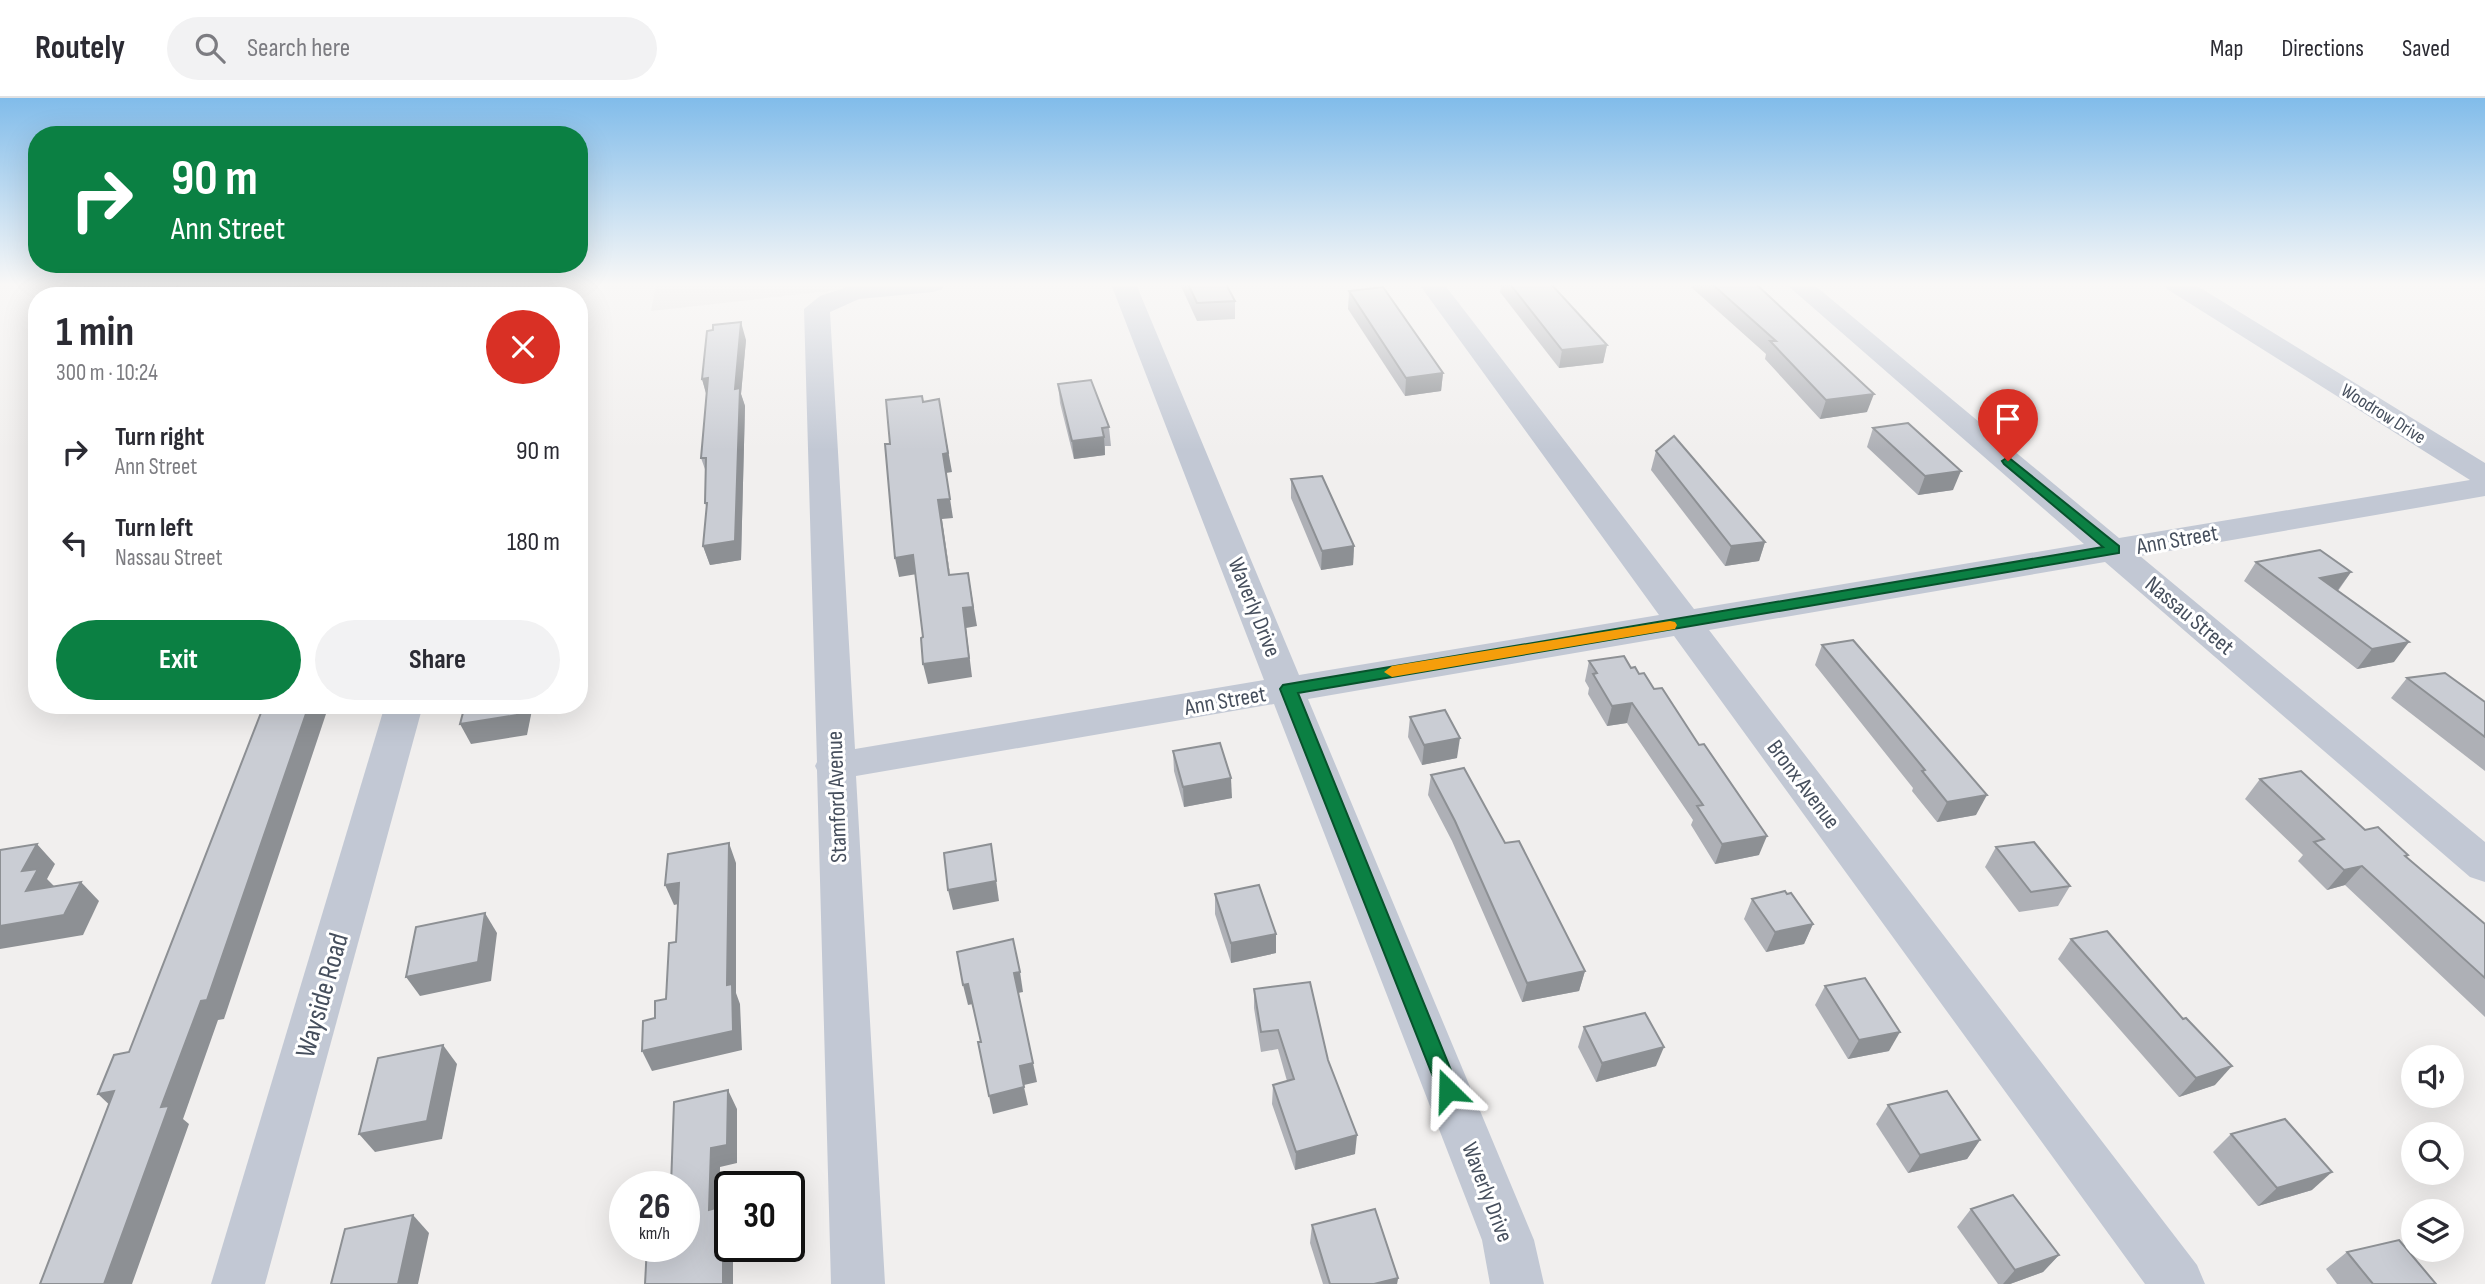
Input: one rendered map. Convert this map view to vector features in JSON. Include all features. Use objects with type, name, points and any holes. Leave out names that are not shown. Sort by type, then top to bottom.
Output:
[{"type":"street","name":"Stamford Avenue","points":[[818,339],[834,766],[858,1284]]},
{"type":"street","name":"Waverly Drive","points":[[1146,339],[1508,1240],[1517,1284]]},
{"type":"street","name":"Bronx Avenue","points":[[1472,339],[2178,1284]]},
{"type":"street","name":"Nassau Street","points":[[1864,339],[2485,866]]},
{"type":"street","name":"Woodrow Drive","points":[[2265,339],[2485,476]]},
{"type":"street","name":"Ann Street","points":[[834,766],[2485,487]]},
{"type":"street","name":"Wayside Road","points":[[238,1284],[401,714]]},
{"type":"building","points":[[706,339],[739,339],[735,389],[740,388],[735,541],[703,546],[707,503],[706,458],[701,458],[708,378],[702,379]]},
{"type":"building","points":[[1381,339],[1420,339],[1443,373],[1406,378]]},
{"type":"building","points":[[1554,339],[1602,339],[1607,345],[1562,350]]},
{"type":"building","points":[[1774,339],[1815,339],[1874,394],[1826,400],[1770,341],[1776,341]]},
{"type":"building","points":[[1091,380],[1109,427],[1102,428],[1104,437],[1072,441],[1058,384]]},
{"type":"building","points":[[922,396],[923,402],[939,399],[948,453],[943,454],[950,499],[938,500],[949,575],[968,573],[973,607],[963,608],[969,658],[923,664],[923,637],[913,555],[895,558],[885,444],[890,444],[886,400]]},
{"type":"building","points":[[1908,423],[1961,471],[1925,476],[1873,428]]},
{"type":"building","points":[[1674,436],[1765,542],[1731,546],[1656,451]]},
{"type":"building","points":[[1322,476],[1354,546],[1322,551],[1291,479]]},
{"type":"building","points":[[2320,550],[2351,572],[2320,578],[2409,642],[2372,649],[2256,562]]},
{"type":"building","points":[[1853,640],[1987,795],[1947,802],[1922,771],[1925,770],[1822,645]]},
{"type":"building","points":[[1624,656],[1631,668],[1635,667],[1639,674],[1644,673],[1654,689],[1662,688],[1699,745],[1704,744],[1767,836],[1722,844],[1697,806],[1703,805],[1632,703],[1612,706],[1593,674],[1597,673],[1589,661]]},
{"type":"building","points":[[2445,673],[2485,702],[2485,737],[2407,678]]},
{"type":"building","points":[[1445,710],[1460,738],[1424,745],[1410,717]]},
{"type":"building","points":[[260,714],[306,714],[207,1000],[201,1001],[161,1107],[169,1106],[104,1284],[40,1284],[114,1091],[98,1094],[114,1055],[129,1052]]},
{"type":"building","points":[[463,714],[517,714],[517,715],[460,724]]},
{"type":"building","points":[[1220,743],[1231,778],[1183,787],[1173,751]]},
{"type":"building","points":[[1464,768],[1505,843],[1519,841],[1585,971],[1527,983],[1455,821],[1431,775]]},
{"type":"building","points":[[2301,771],[2365,830],[2378,827],[2408,855],[2405,856],[2485,924],[2485,978],[2362,866],[2344,870],[2314,842],[2324,839],[2260,779]]},
{"type":"building","points":[[2034,842],[2070,886],[2031,892],[1996,847]]},
{"type":"building","points":[[729,843],[727,985],[732,984],[733,1031],[642,1051],[643,1021],[655,1018],[655,1001],[666,999],[669,943],[676,942],[679,883],[665,885],[668,854]]},
{"type":"building","points":[[37,844],[22,871],[38,869],[26,891],[81,882],[64,915],[0,926],[0,850]]},
{"type":"building","points":[[991,844],[996,881],[948,890],[944,853]]},
{"type":"building","points":[[1259,885],[1276,934],[1231,943],[1215,894]]},
{"type":"building","points":[[1785,891],[1787,894],[1791,893],[1813,924],[1775,932],[1752,899]]},
{"type":"building","points":[[485,913],[478,962],[406,977],[416,927]]},
{"type":"building","points":[[2107,931],[2183,1019],[2186,1018],[2232,1066],[2196,1078],[2071,939]]},
{"type":"building","points":[[1013,939],[1020,972],[1014,973],[1033,1063],[1020,1066],[1024,1087],[989,1096],[978,1042],[981,1042],[968,984],[963,985],[957,952]]},
{"type":"building","points":[[1865,978],[1900,1032],[1859,1040],[1825,986]]},
{"type":"building","points":[[1310,982],[1328,1060],[1357,1135],[1296,1152],[1273,1085],[1294,1079],[1278,1030],[1261,1032],[1254,989]]},
{"type":"building","points":[[1645,1013],[1664,1047],[1602,1063],[1584,1027]]},
{"type":"building","points":[[443,1045],[427,1121],[359,1134],[378,1058]]},
{"type":"building","points":[[728,1090],[727,1145],[711,1148],[709,1210],[714,1209],[714,1262],[723,1262],[723,1284],[645,1284],[646,1262],[700,1262],[700,1171],[672,1171],[674,1102]]},
{"type":"building","points":[[1947,1091],[1980,1140],[1920,1155],[1888,1105]]},
{"type":"building","points":[[2285,1119],[2332,1172],[2277,1188],[2231,1134]]},
{"type":"building","points":[[2013,1195],[2059,1255],[2015,1270],[1971,1209]]},
{"type":"building","points":[[1375,1209],[1398,1278],[1374,1284],[1330,1284],[1312,1225]]},
{"type":"building","points":[[413,1215],[398,1284],[331,1284],[345,1229]]},
{"type":"building","points":[[2399,1240],[2401,1262],[2418,1262],[2436,1284],[2373,1284],[2347,1252]]},
{"type":"slow traffic","points":[[1392,672],[1670,625]]},
{"type":"route","points":[[1448,1090],[1288,689],[2114,550],[2008,461]]}]
